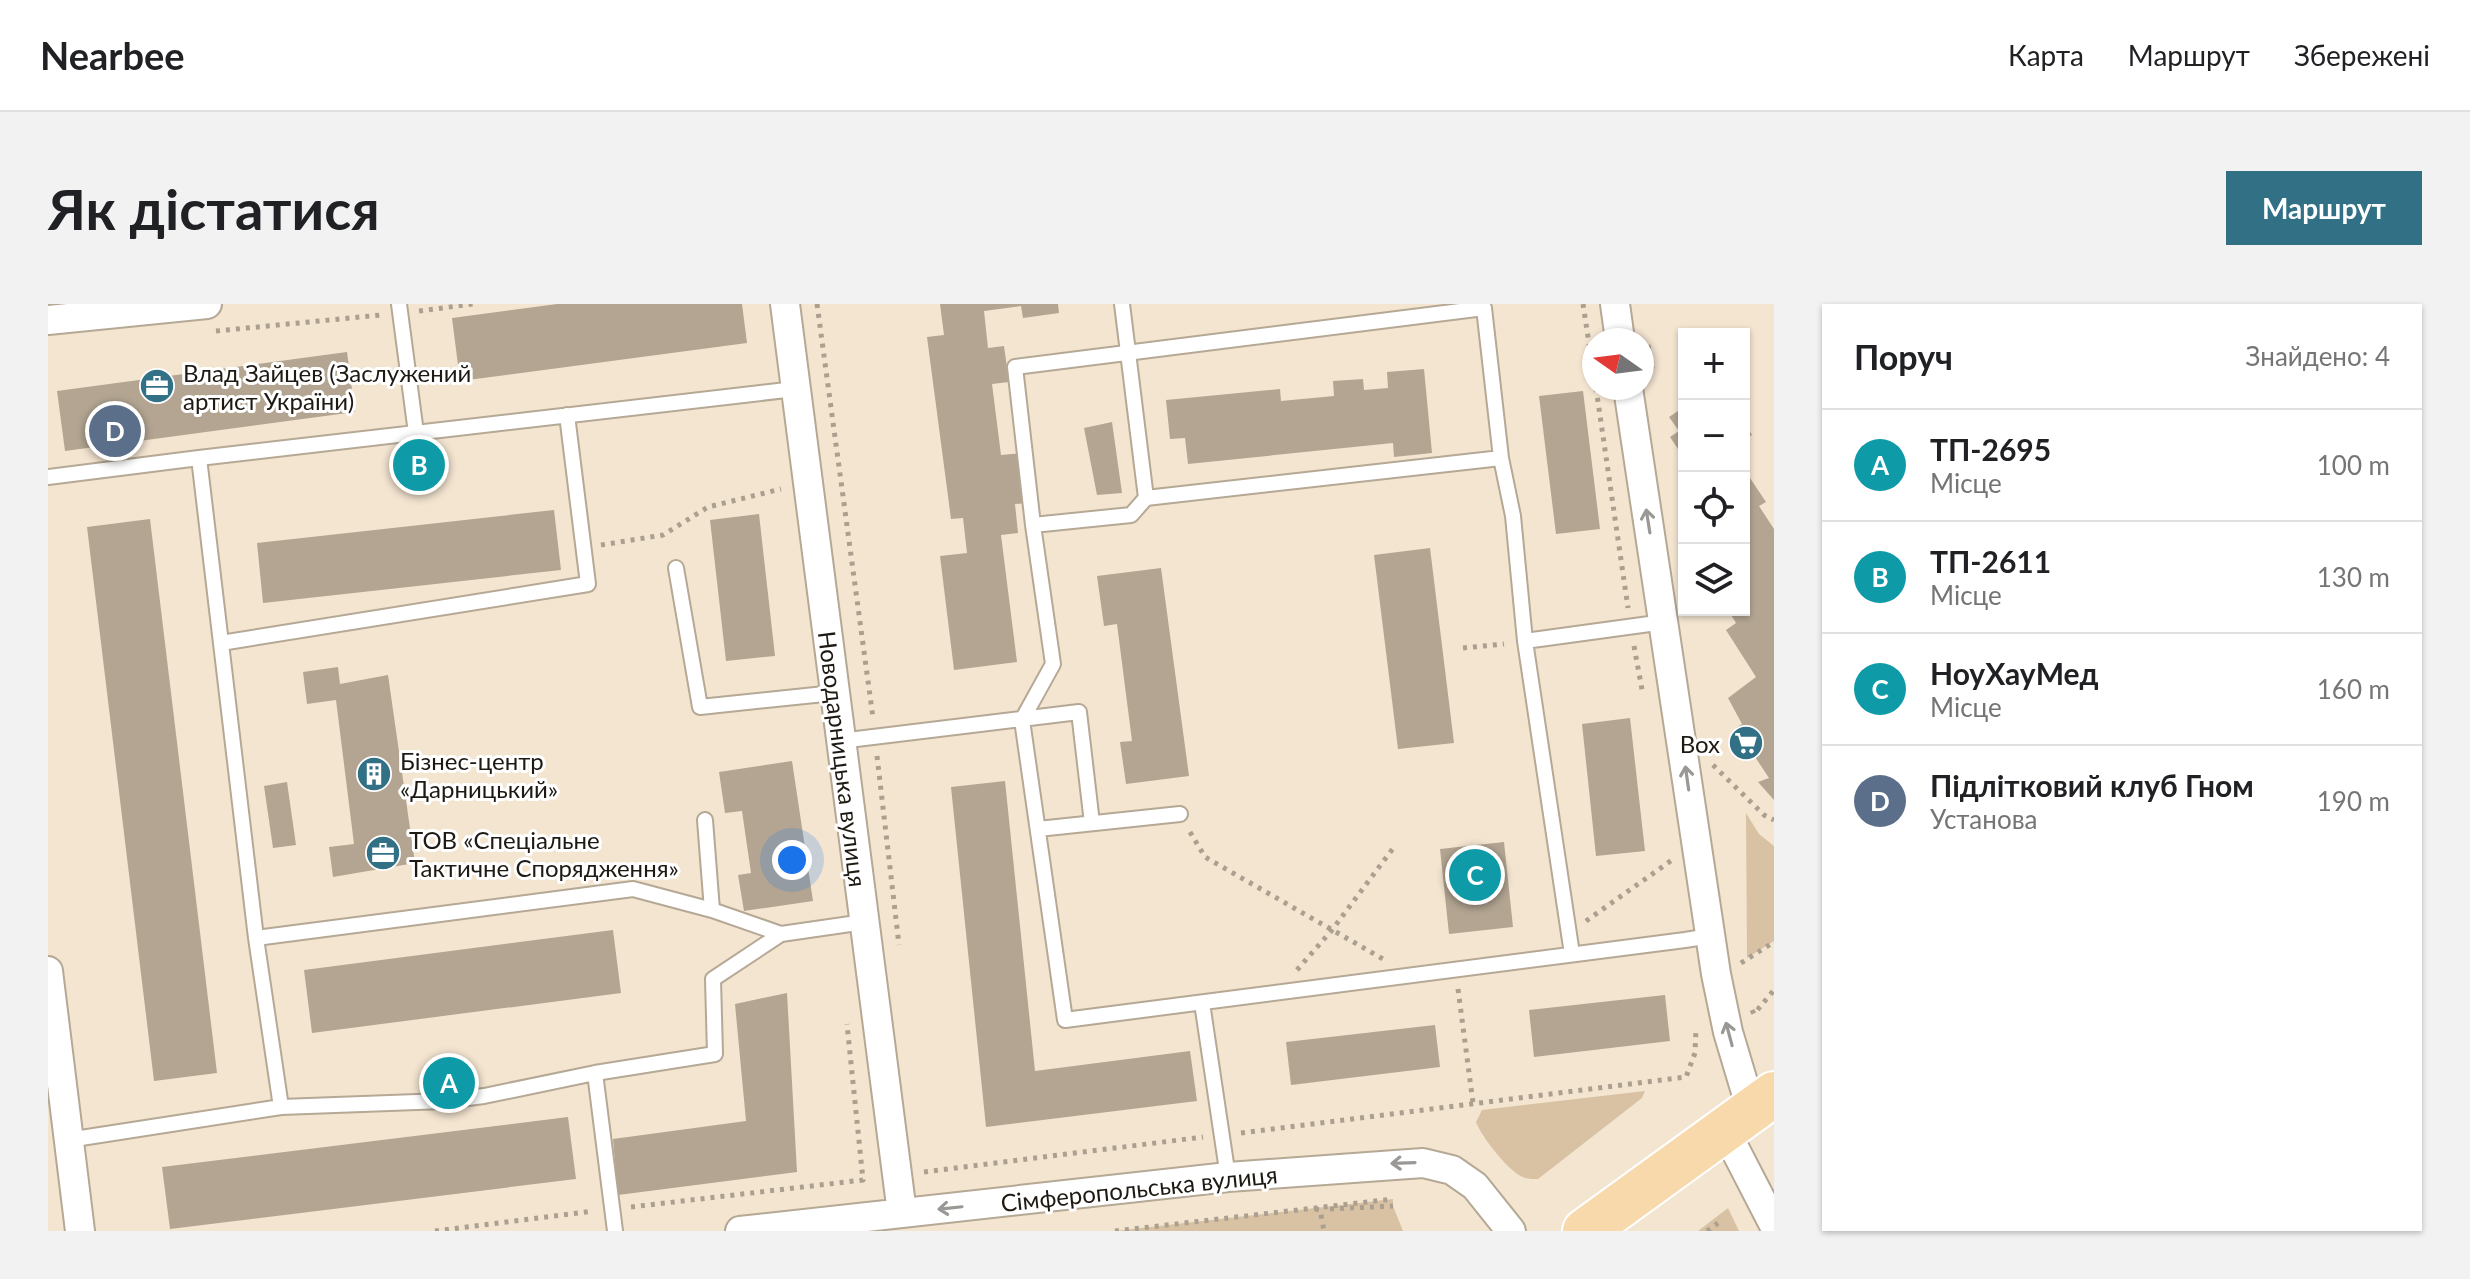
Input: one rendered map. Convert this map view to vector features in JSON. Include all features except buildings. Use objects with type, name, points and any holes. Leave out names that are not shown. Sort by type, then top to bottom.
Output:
[{"type":"main road","points":[[1585,1231],[1750,1111]]},
{"type":"street","points":[[48,320],[207,304]]},
{"type":"street","name":"Новодарницька вулиця","points":[[785,304],[902,1213]]},
{"type":"street","points":[[1615,304],[1618,328]]},
{"type":"street","points":[[1630,400],[1710,936],[1728,1032],[1750,1111],[1774,1225]]},
{"type":"street","points":[[48,971],[53,1052],[80,1231]]},
{"type":"street","name":"Сімферопольська вулиця","points":[[740,1231],[1228,1177],[1423,1163],[1452,1170],[1475,1186],[1511,1231]]},
{"type":"lane","points":[[1122,304],[1146,498]]},
{"type":"lane","points":[[400,308],[416,433]]},
{"type":"lane","points":[[1572,954],[1525,641],[1513,516],[1501,458],[1484,308],[1015,367],[1053,664],[1022,720],[1065,1020],[1202,1003],[1710,936]]},
{"type":"lane","points":[[48,477],[795,389]]},
{"type":"lane","points":[[221,643],[588,584],[567,415]]},
{"type":"lane","points":[[199,458],[256,938],[281,1107]]},
{"type":"lane","points":[[1033,525],[1131,515],[1146,498],[1501,458]]},
{"type":"lane","points":[[676,568],[700,707],[834,693]]},
{"type":"lane","points":[[1525,641],[1664,622]]},
{"type":"lane","points":[[840,741],[1079,712],[1092,823]]},
{"type":"lane","points":[[1038,829],[1180,814]]},
{"type":"lane","points":[[705,820],[712,910]]},
{"type":"lane","points":[[256,938],[633,889],[712,910],[781,934]]},
{"type":"lane","points":[[68,1140],[281,1107],[444,1101],[484,1096],[595,1073],[715,1054],[713,979],[781,934],[864,922]]},
{"type":"lane","points":[[1202,1003],[1228,1177]]},
{"type":"lane","points":[[595,1073],[615,1231]]},
{"type":"path","points":[[201,332],[400,308],[473,304]]},
{"type":"path","points":[[583,547],[663,535],[708,507],[781,489]]},
{"type":"path","points":[[1463,648],[1525,641]]},
{"type":"path","points":[[1707,759],[1764,815],[1774,820]]},
{"type":"path","points":[[1180,814],[1205,857],[1411,975]]},
{"type":"path","points":[[1279,992],[1332,930],[1394,847]]},
{"type":"path","points":[[1569,933],[1672,860]]},
{"type":"path","points":[[1734,968],[1774,942]]},
{"type":"path","points":[[1455,970],[1473,1103]]},
{"type":"path","points":[[435,1231],[1686,1077],[1695,1053],[1697,1034]]},
{"type":"path","points":[[863,1180],[866,1218]]},
{"type":"path","points":[[1115,1231],[1310,1208],[1393,1202],[1179,1229],[1139,1231]]},
{"type":"path","points":[[1310,1208],[1320,1210]]},
{"type":"path","points":[[1320,1210],[1324,1231]]},
{"type":"path","points":[[1707,1231],[1718,1223]]},
{"type":"path","points":[[1170,1225],[1179,1229]]},
{"type":"shaded area","points":[[1746,813],[1759,834],[1774,846],[1774,941],[1747,958]]},
{"type":"shaded area","points":[[1645,1091],[1642,1098],[1538,1179],[1525,1178],[1512,1170],[1490,1145],[1476,1122],[1482,1110]]},
{"type":"shaded area","points":[[1393,1199],[1403,1231],[1115,1231]]},
{"type":"shaded area","points":[[1728,1208],[1739,1231],[1698,1231]]},
{"type":"place","name":"Влад Зайцев (Заслужений артист України)","points":[[157,386]]},
{"type":"place","name":"Підлітковий клуб Гном","points":[[115,431]]},
{"type":"place","name":"ТП-2611","points":[[419,465]]},
{"type":"place","name":"Box","points":[[1746,743]]},
{"type":"place","name":"Бізнес-центр «Дарницький»","points":[[374,774]]},
{"type":"place","name":"ТОВ «Спеціальне Тактичне Спорядження»","points":[[383,853]]},
{"type":"place","name":"НоуХауМед","points":[[1475,875]]},
{"type":"place","name":"ТП-2695","points":[[449,1083]]}]
